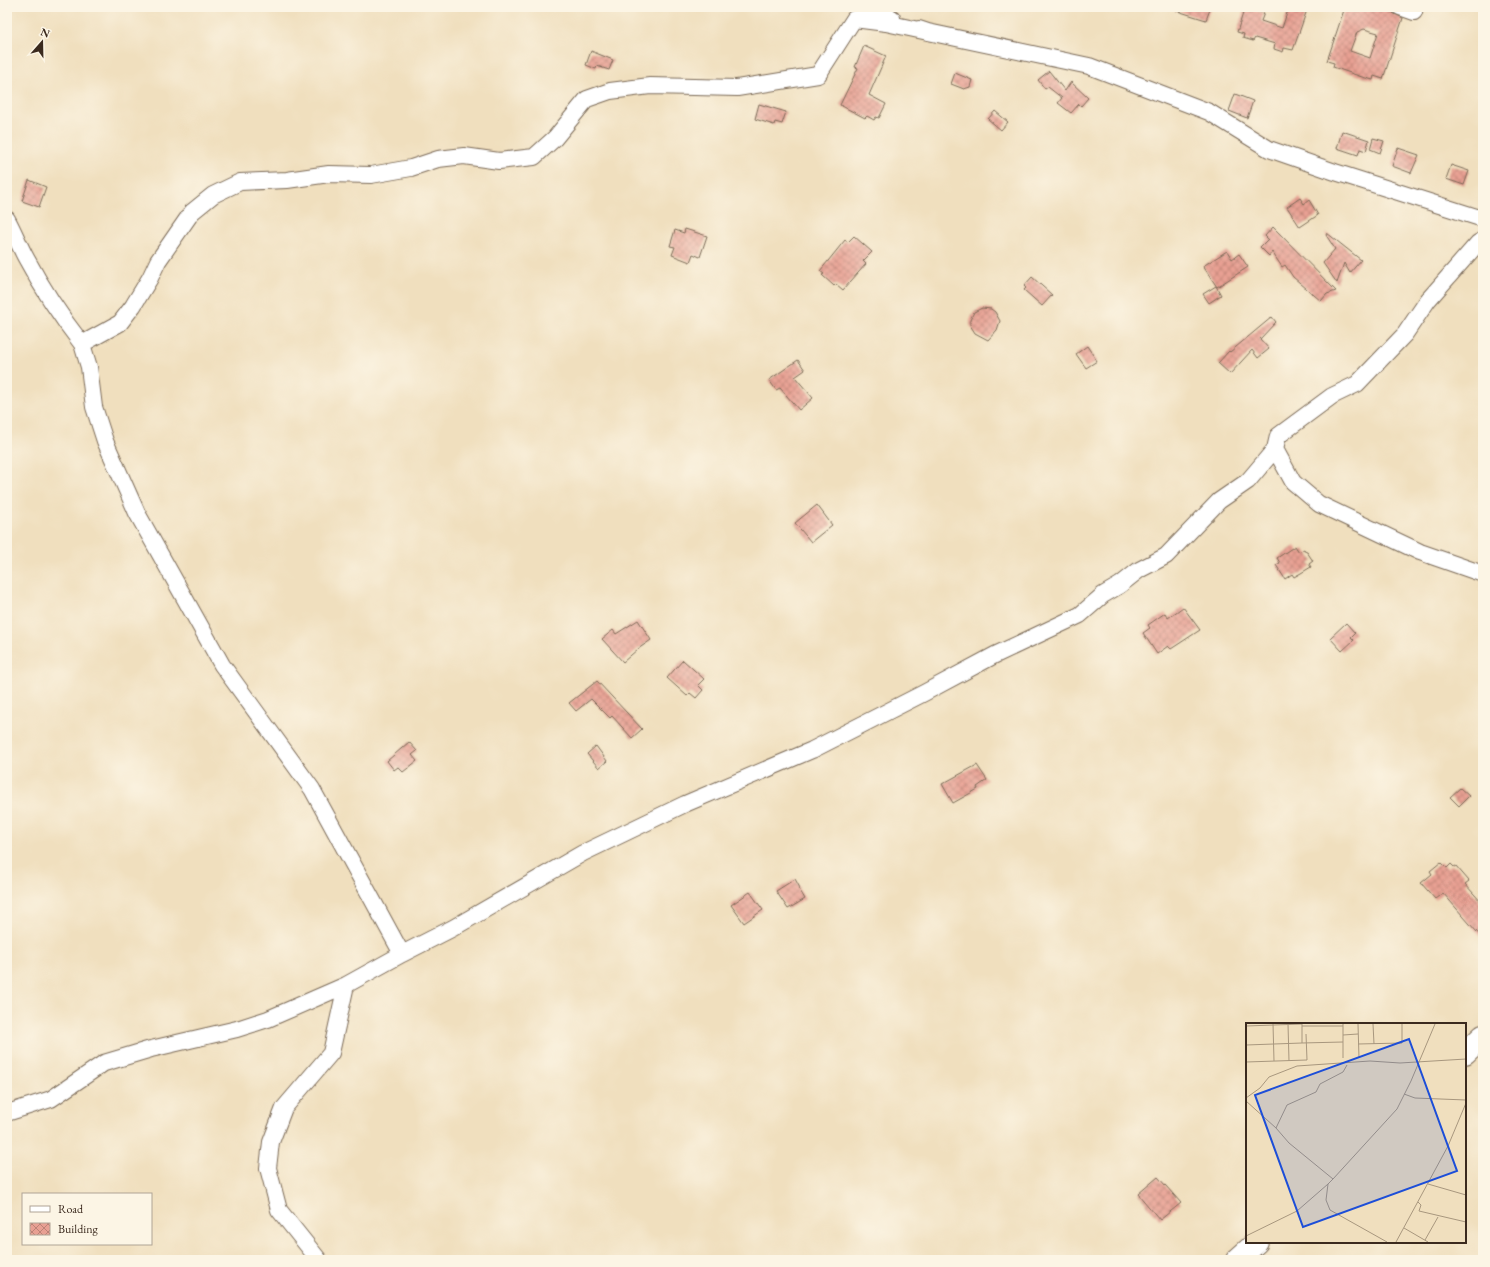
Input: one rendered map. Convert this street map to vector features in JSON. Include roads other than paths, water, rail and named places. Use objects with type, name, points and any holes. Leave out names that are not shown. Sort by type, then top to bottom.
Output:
[{"type":"highway","points":[[1466,1052],[1483,1036]]},
{"type":"highway","points":[[1237,1260],[1256,1243]]},
{"type":"street","points":[[863,7],[928,32]]},
{"type":"street","points":[[1400,7],[1414,12],[1415,7]]},
{"type":"street","points":[[82,344],[120,323],[133,306],[166,249],[192,212],[213,195],[240,182],[287,180],[329,174],[371,175],[411,168],[438,159],[464,156],[500,161],[534,157],[555,138],[587,99],[610,91],[650,86],[737,88],[818,75],[854,19],[886,23],[1089,66],[1209,112],[1269,149],[1335,172],[1483,219]]},
{"type":"street","points":[[7,219],[26,258],[44,289],[62,318],[82,344],[89,367],[94,407],[104,441],[137,513],[222,665],[312,789],[402,954]]},
{"type":"street","points":[[7,1113],[51,1099],[104,1063],[151,1049],[238,1029],[268,1019],[346,985],[453,928],[582,853],[685,804],[812,750],[995,655],[1080,615],[1103,595],[1120,585],[1139,570],[1166,556],[1219,502],[1248,481],[1275,449],[1278,436],[1332,396],[1358,384],[1405,334],[1428,300],[1478,243],[1483,240]]},
{"type":"street","points":[[1275,449],[1293,482],[1319,504],[1420,552],[1483,574]]},
{"type":"street","points":[[319,1260],[279,1210],[268,1168],[271,1142],[284,1108],[332,1053],[346,985]]}]
